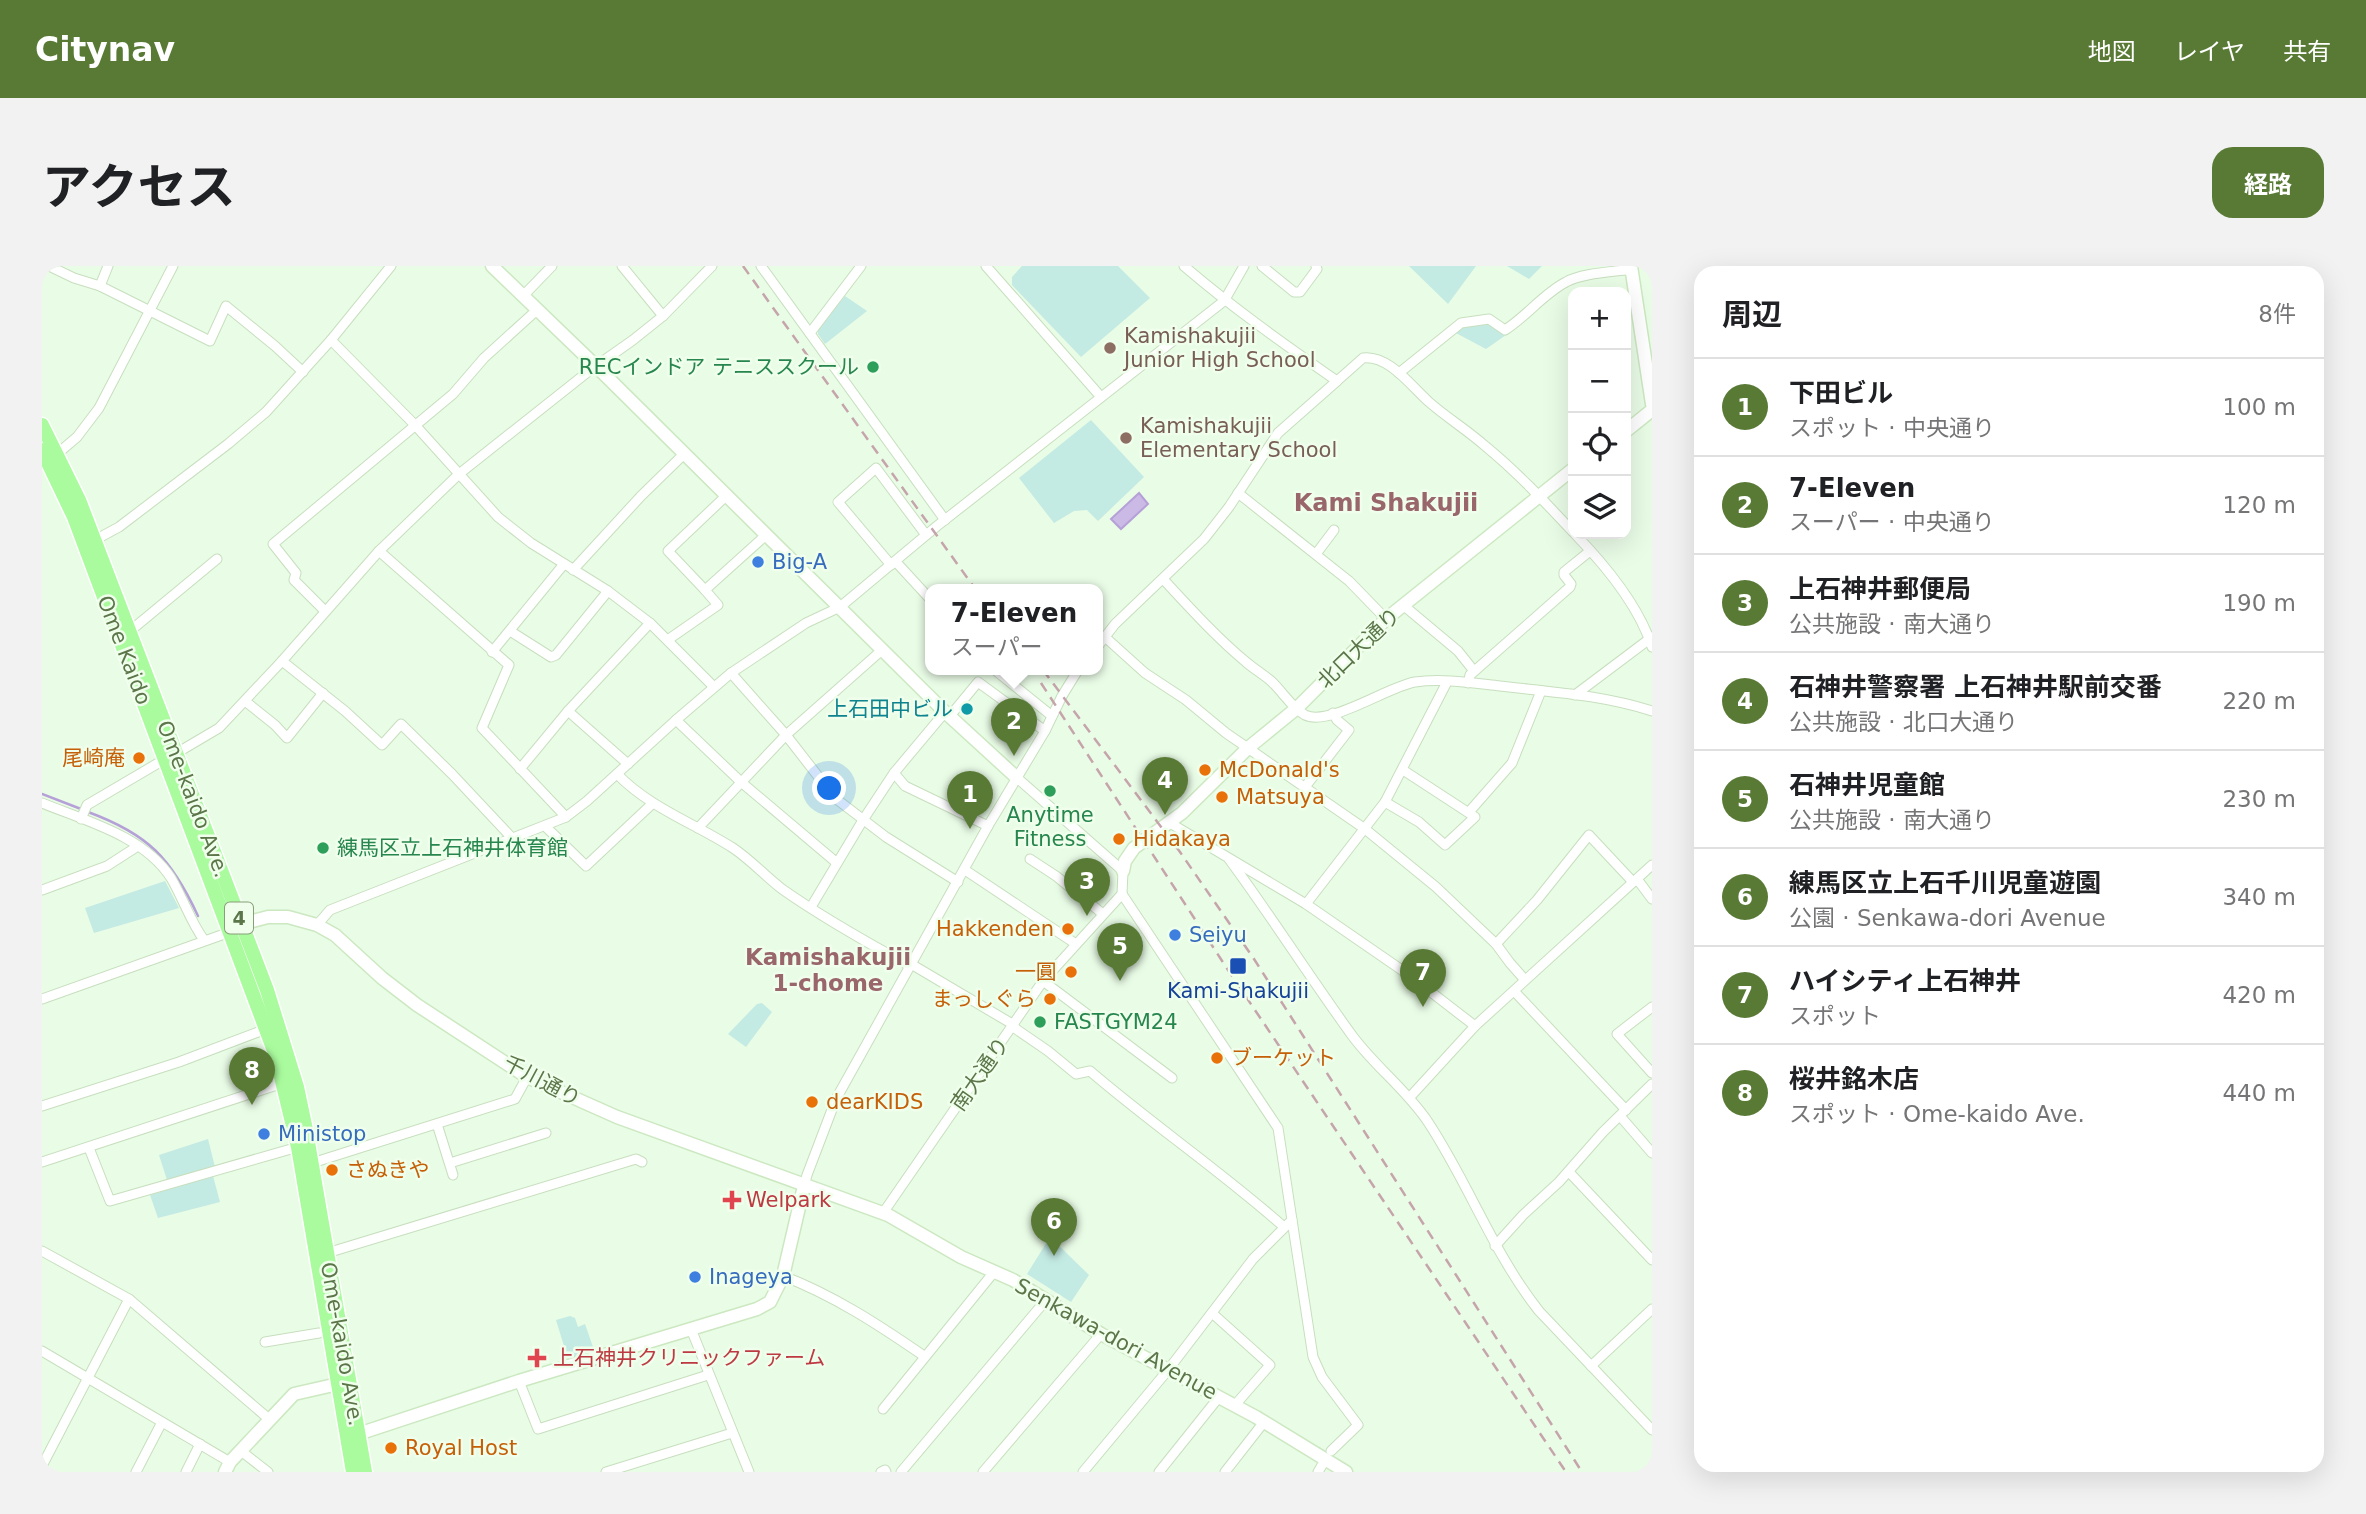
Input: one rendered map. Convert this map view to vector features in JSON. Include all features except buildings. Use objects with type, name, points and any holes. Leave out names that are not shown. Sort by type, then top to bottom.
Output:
[{"type":"main road","name":"Ome-kaido Ave.","points":[[42,425],[58,454],[95,540],[130,631],[170,756]]},
{"type":"main road","name":"Ome Kaido","points":[[42,450],[74,517],[170,756],[235,928]]},
{"type":"main road","name":"Ome-kaido Ave.","points":[[235,928],[283,1083],[298,1147],[338,1384],[365,1472]]},
{"type":"main road","name":"Ome-kaido Ave.","points":[[235,928],[284,1042],[297,1087],[327,1254],[353,1436],[353,1472]]},
{"type":"street","points":[[49,266],[100,286],[210,341],[226,306],[303,372]]},
{"type":"street","points":[[100,286],[108,266]]},
{"type":"street","points":[[58,454],[77,437],[99,408],[173,266]]},
{"type":"street","points":[[95,540],[119,527],[266,412],[331,341],[391,266]]},
{"type":"street","points":[[492,266],[597,366],[947,714],[1122,871],[1122,894],[1278,1128],[1288,1224],[1313,1357],[1322,1377],[1358,1425],[1325,1461]]},
{"type":"street","points":[[523,296],[552,266]]},
{"type":"street","points":[[622,266],[663,316]]},
{"type":"street","points":[[82,817],[88,805],[219,728],[379,551],[460,474],[663,316],[712,266]]},
{"type":"street","points":[[761,266],[945,520]]},
{"type":"street","points":[[810,333],[861,266]]},
{"type":"street","points":[[986,266],[1101,397]]},
{"type":"street","points":[[1184,266],[1224,301],[1337,381]]},
{"type":"street","points":[[317,925],[330,910],[566,817],[731,673],[806,623],[840,607],[945,520],[1224,301],[1244,266]]},
{"type":"street","points":[[1262,266],[1294,292],[1300,292],[1317,269],[1316,266]]},
{"type":"street","points":[[1398,373],[1461,323],[1489,319],[1505,330],[1522,320],[1558,286],[1570,279],[1632,268],[1652,404]]},
{"type":"street","points":[[325,611],[294,580],[296,573],[273,544],[453,394],[484,358],[538,309]]},
{"type":"street","points":[[331,341],[415,425],[498,517],[531,543],[608,591],[650,623],[715,687]]},
{"type":"street","points":[[1103,640],[1115,624],[1202,541],[1278,433],[1367,357],[1381,361],[1398,373],[1429,402],[1486,446],[1568,527]]},
{"type":"street","points":[[1631,426],[1652,410]]},
{"type":"street","points":[[573,570],[685,453]]},
{"type":"street","points":[[925,594],[838,502],[876,468],[926,536]]},
{"type":"street","name":"北口大通り","points":[[1122,871],[1134,848],[1170,823],[1248,748],[1297,708],[1386,619],[1568,473]]},
{"type":"street","points":[[1238,493],[1349,580],[1386,619]]},
{"type":"street","points":[[669,639],[718,605],[668,551],[727,495]]},
{"type":"street","points":[[1316,554],[1334,530]]},
{"type":"street","points":[[705,590],[766,535]]},
{"type":"street","points":[[1575,695],[1651,641],[1633,605],[1579,539]]},
{"type":"street","points":[[379,551],[509,665],[482,727],[566,817]]},
{"type":"street","points":[[1468,683],[1474,671],[1570,587],[1564,572],[1590,551]]},
{"type":"street","points":[[130,631],[217,559]]},
{"type":"street","points":[[492,652],[564,564]]},
{"type":"street","points":[[1163,579],[1304,715],[1333,713],[1412,683],[1447,682],[1575,695],[1652,710]]},
{"type":"street","points":[[510,631],[551,657],[572,637],[608,591]]},
{"type":"street","points":[[1403,605],[1458,651],[1474,671]]},
{"type":"street","points":[[520,769],[568,710],[650,623]]},
{"type":"street","points":[[1105,637],[1145,673],[1365,830],[1436,887],[1496,944],[1525,980]]},
{"type":"street","points":[[698,828],[786,735],[882,650]]},
{"type":"street","points":[[282,661],[345,711],[382,746],[401,724],[513,839]]},
{"type":"street","points":[[731,673],[786,735],[835,798],[886,837],[958,882]]},
{"type":"street","points":[[1001,675],[1052,716]]},
{"type":"street","points":[[353,1436],[519,1381],[757,1309],[770,1301],[783,1276],[807,1175],[836,1099],[988,826],[1076,675]]},
{"type":"street","points":[[811,908],[894,773],[978,682],[1045,731]]},
{"type":"street","points":[[1306,904],[1385,802],[1447,682]]},
{"type":"street","points":[[1469,812],[1512,763],[1541,691]]},
{"type":"street","points":[[244,701],[287,738],[323,693]]},
{"type":"street","points":[[568,710],[628,764]]},
{"type":"street","points":[[1305,787],[1349,730],[1333,713]]},
{"type":"street","points":[[676,720],[741,782],[837,863]]},
{"type":"street","points":[[1385,802],[1419,822],[1445,845],[1475,817],[1403,770]]},
{"type":"street","points":[[894,773],[905,786],[988,826]]},
{"type":"street","points":[[617,774],[652,804],[733,848],[781,888],[846,932],[911,965],[1013,1026],[1076,1074],[1090,1071],[1135,1110],[1288,1224]]},
{"type":"street","points":[[42,803],[82,817],[138,846],[154,859],[171,878],[204,940]]},
{"type":"street","points":[[546,827],[586,866],[652,804]]},
{"type":"street","points":[[1170,823],[1306,904],[1409,975],[1475,1026]]},
{"type":"street","points":[[1496,944],[1537,900],[1589,835],[1652,899]]},
{"type":"street","points":[[42,890],[107,866],[138,846]]},
{"type":"street","points":[[1030,859],[1103,914]]},
{"type":"street","points":[[1229,859],[1353,1037],[1410,1097],[1426,1119],[1460,1173],[1495,1247],[1524,1292],[1652,1430]]},
{"type":"street","points":[[1410,1097],[1475,1026],[1652,865]]},
{"type":"street","points":[[965,870],[1076,944]]},
{"type":"street","name":"南大通り","points":[[883,1213],[1043,981],[1122,894]]},
{"type":"street","name":"千川通り","points":[[235,928],[261,918],[277,916],[317,925],[335,935],[382,978],[417,1005],[527,1077],[617,1117],[883,1213]]},
{"type":"street","points":[[42,999],[235,928]]},
{"type":"street","points":[[1043,981],[1172,1078]]},
{"type":"street","points":[[1514,991],[1623,1113],[1652,1153]]},
{"type":"street","points":[[1652,1007],[1617,1034],[1652,1073]]},
{"type":"street","points":[[42,1106],[178,1062],[266,1029]]},
{"type":"street","points":[[312,1163],[515,1099],[527,1077]]},
{"type":"street","points":[[42,1162],[283,1083]]},
{"type":"street","points":[[1495,1247],[1652,1084]]},
{"type":"street","points":[[437,1124],[453,1175]]},
{"type":"street","points":[[450,1163],[546,1133]]},
{"type":"street","points":[[89,1148],[110,1201],[298,1147]]},
{"type":"street","points":[[327,1254],[636,1159],[642,1162]]},
{"type":"street","points":[[1569,1171],[1652,1260]]},
{"type":"street","name":"Senkawa-dori Avenue","points":[[883,1213],[961,1256],[1013,1280],[1101,1334],[1235,1405],[1346,1472]]},
{"type":"street","points":[[1083,1472],[1168,1370],[1254,1259],[1288,1224]]},
{"type":"street","points":[[42,1251],[129,1299],[269,1419]]},
{"type":"street","points":[[883,1409],[994,1272]]},
{"type":"street","points":[[783,1276],[824,1294],[924,1356]]},
{"type":"street","points":[[42,1466],[129,1299]]},
{"type":"street","points":[[901,1472],[1046,1300]]},
{"type":"street","points":[[1591,1366],[1652,1309]]},
{"type":"street","points":[[1212,1313],[1270,1365],[1235,1405]]},
{"type":"street","points":[[691,1329],[749,1472]]},
{"type":"street","points":[[265,1342],[320,1333]]},
{"type":"street","points":[[984,1472],[1101,1334]]},
{"type":"street","points":[[42,1351],[200,1444],[228,1467],[293,1394],[338,1384]]},
{"type":"street","points":[[519,1381],[538,1429],[709,1375]]},
{"type":"street","points":[[1159,1472],[1219,1397]]},
{"type":"street","points":[[136,1472],[162,1422]]},
{"type":"street","points":[[1225,1472],[1264,1422]]},
{"type":"street","points":[[606,1472],[733,1433]]},
{"type":"street","points":[[186,1472],[200,1444]]},
{"type":"street","points":[[241,1451],[268,1472]]},
{"type":"shaded area","points":[[1022,266],[1118,266],[1150,298],[1081,357],[1012,285],[1012,277]]},
{"type":"shaded area","points":[[1409,266],[1476,266],[1448,304]]},
{"type":"shaded area","points":[[1507,266],[1542,266],[1529,279]]},
{"type":"shaded area","points":[[845,296],[867,311],[825,344],[818,334],[818,329]]},
{"type":"shaded area","points":[[1471,323],[1490,323],[1506,335],[1486,349],[1454,332]]},
{"type":"shaded area","points":[[1091,420],[1144,477],[1098,521],[1087,510],[1074,511],[1054,523],[1019,478]]},
{"type":"shaded area","points":[[1139,493],[1148,504],[1121,529],[1111,519]]},
{"type":"shaded area","points":[[165,881],[179,908],[94,933],[85,908]]},
{"type":"shaded area","points":[[762,1003],[772,1012],[746,1047],[728,1034],[757,1004]]},
{"type":"shaded area","points":[[208,1139],[215,1167],[167,1180],[159,1155]]},
{"type":"shaded area","points":[[213,1176],[220,1202],[158,1218],[150,1195]]},
{"type":"shaded area","points":[[1050,1237],[1089,1275],[1071,1302],[1027,1274]]},
{"type":"shaded area","points":[[570,1316],[575,1318],[578,1327],[585,1324],[593,1347],[590,1352],[568,1359],[556,1320]]},
{"type":"waterway","points":[[42,794],[81,809]]},
{"type":"waterway","points":[[88,812],[127,829],[155,850],[178,878],[198,916]]},
{"type":"railway","points":[[743,266],[972,584]]},
{"type":"railway","points":[[1047,675],[1180,852],[1254,959],[1582,1472]]},
{"type":"railway","points":[[1041,683],[1228,970],[1566,1472]]},
{"type":"place","name":"Kamishakujii Junior High School","points":[[1110,348]]},
{"type":"place","name":"RECインドア テニススクール","points":[[873,367]]},
{"type":"place","name":"Kamishakujii Elementary School","points":[[1126,438]]},
{"type":"place","name":"Big-A","points":[[758,562]]},
{"type":"place","name":"上石田中ビル","points":[[967,709]]},
{"type":"place","name":"7-Eleven","points":[[1014,756]]},
{"type":"place","name":"尾崎庵","points":[[139,758]]},
{"type":"place","name":"McDonald's","points":[[1205,770]]},
{"type":"place","name":"Anytime Fitness","points":[[1050,791]]},
{"type":"place","name":"Matsuya","points":[[1222,797]]},
{"type":"place","name":"石神井警察署 上石神井駅前交番","points":[[1165,815]]},
{"type":"place","name":"下田ビル","points":[[970,829]]},
{"type":"place","name":"Hidakaya","points":[[1119,839]]},
{"type":"place","name":"練馬区立上石神井体育館","points":[[323,848]]},
{"type":"place","name":"上石神井郵便局","points":[[1087,916]]},
{"type":"place","name":"Hakkenden","points":[[1068,929]]},
{"type":"place","name":"Seiyu","points":[[1175,935]]},
{"type":"place","name":"Kami-Shakujii","points":[[1238,966]]},
{"type":"place","name":"一圓","points":[[1071,972]]},
{"type":"place","name":"石神井児童館","points":[[1120,981]]},
{"type":"place","name":"まっしぐら","points":[[1050,999]]},
{"type":"place","name":"ハイシティ上石神井","points":[[1423,1007]]},
{"type":"place","name":"FASTGYM24","points":[[1040,1022]]},
{"type":"place","name":"ブーケット","points":[[1217,1058]]},
{"type":"place","name":"dearKIDS","points":[[812,1102]]},
{"type":"place","name":"桜井銘木店","points":[[252,1105]]},
{"type":"place","name":"Ministop","points":[[264,1134]]},
{"type":"place","name":"さぬきや","points":[[332,1170]]},
{"type":"place","name":"Welpark","points":[[732,1200]]},
{"type":"place","name":"練馬区立上石千川児童遊園","points":[[1054,1256]]},
{"type":"place","name":"Inageya","points":[[695,1277]]},
{"type":"place","name":"上石神井クリニックファーム","points":[[537,1358]]},
{"type":"place","name":"Royal Host","points":[[391,1448]]},
{"type":"district","name":"Kami Shakujii","points":[[1386,503]]},
{"type":"district","name":"Kamishakujii 1-chome","points":[[828,970]]}]
